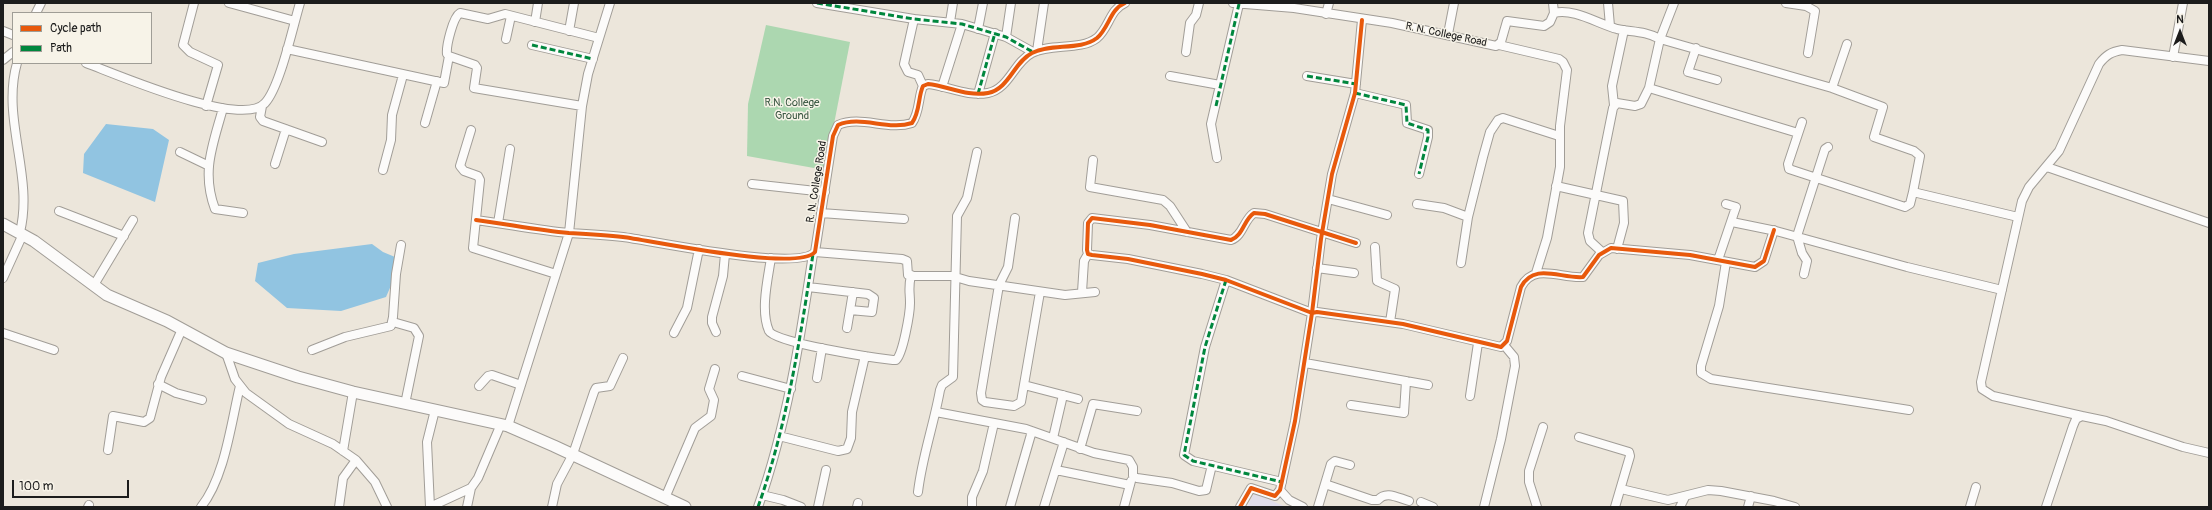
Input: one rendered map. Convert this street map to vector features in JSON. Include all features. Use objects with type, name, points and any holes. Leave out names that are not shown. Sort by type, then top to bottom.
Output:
[{"type":"main road","points":[[3,224],[21,233],[116,300],[182,329],[226,353],[298,377],[353,392],[505,425],[573,454],[685,507]]},
{"type":"street","points":[[194,3],[183,45],[190,52],[218,65],[206,106]]},
{"type":"street","points":[[229,3],[295,20]]},
{"type":"street","points":[[300,3],[287,49],[270,96],[262,106],[260,114],[261,120],[322,142]]},
{"type":"street","points":[[535,22],[538,3]]},
{"type":"street","points":[[569,31],[574,3]]},
{"type":"street","points":[[467,507],[471,488],[505,425],[521,385],[569,233],[582,106],[593,59],[610,3]]},
{"type":"street","points":[[817,3],[914,19],[962,24],[1006,37],[1035,52]]},
{"type":"street","points":[[950,22],[953,3]]},
{"type":"street","points":[[978,29],[982,3]]},
{"type":"street","points":[[1006,37],[1011,3]]},
{"type":"street","points":[[1035,52],[1044,3]]},
{"type":"street","points":[[914,19],[904,64],[908,72],[918,75],[924,86],[942,87],[978,94],[997,89],[1026,57],[1035,52],[1081,43],[1097,38],[1117,5],[1125,3]]},
{"type":"street","points":[[1186,52],[1190,23],[1196,15],[1199,3]]},
{"type":"street","points":[[1326,14],[1329,3]]},
{"type":"street","points":[[1448,34],[1454,3]]},
{"type":"street","points":[[1553,3],[1554,13],[1570,14],[1624,30],[1647,33],[1660,39],[1726,56],[1832,88],[1883,107],[1874,137],[1914,151],[1920,156],[1910,204],[1905,207],[1788,169],[1787,167],[1802,122]]},
{"type":"street","points":[[1608,3],[1610,26]]},
{"type":"street","points":[[1614,105],[1622,103],[1638,106],[1641,104],[1649,88],[1660,39],[1674,3]]},
{"type":"street","points":[[1786,3],[1806,6],[1815,11],[1808,53]]},
{"type":"street","points":[[2173,57],[2183,3]]},
{"type":"street","points":[[1217,158],[1211,129],[1236,4]]},
{"type":"street","name":"R. N. College Road","points":[[1236,4],[1274,6],[1362,20],[1392,23],[1448,34],[1496,46],[1499,44],[1507,21],[1544,26],[1550,22],[1554,13]]},
{"type":"street","points":[[287,49],[403,75],[444,82],[449,56],[447,54],[447,48],[457,14],[464,13],[488,19],[502,14],[599,38]]},
{"type":"street","points":[[506,39],[511,16]]},
{"type":"street","points":[[1240,507],[1248,490],[1252,488],[1275,496],[1281,486],[1292,439],[1305,363],[1322,233],[1332,174],[1355,88],[1362,20]]},
{"type":"street","points":[[942,87],[962,24]]},
{"type":"street","points":[[1602,252],[1590,241],[1588,235],[1614,105],[1612,86],[1624,30]]},
{"type":"street","points":[[978,94],[995,33]]},
{"type":"street","points":[[1499,44],[1531,51],[1563,62],[1567,70],[1559,136],[1560,167],[1547,238],[1536,273]]},
{"type":"street","points":[[1832,88],[1847,44]]},
{"type":"street","points":[[532,45],[593,59]]},
{"type":"street","points":[[1696,48],[1688,72],[1717,80]]},
{"type":"street","points":[[2209,61],[2122,50],[2112,52],[2104,57],[2099,64],[2064,142],[2047,166],[2029,187],[2018,217],[1981,382],[1982,388],[1993,396],[2106,421],[2183,447],[2209,453]]},
{"type":"street","points":[[3,60],[12,53]]},
{"type":"street","points":[[449,56],[475,65],[477,68],[474,88],[582,106]]},
{"type":"street","points":[[3,278],[21,233],[25,204],[12,87],[17,64]]},
{"type":"street","points":[[89,64],[206,106],[247,110],[262,106]]},
{"type":"street","points":[[383,170],[391,140],[392,115],[403,75]]},
{"type":"street","points":[[1170,76],[1220,85]]},
{"type":"street","points":[[1307,76],[1355,88],[1406,105],[1407,123],[1428,130],[1428,137],[1419,174]]},
{"type":"street","points":[[425,123],[437,81]]},
{"type":"street","name":"R. N. College Road","points":[[758,507],[791,389],[833,136],[838,124],[849,122],[896,125],[912,123],[915,118],[924,86]]},
{"type":"street","points":[[1649,88],[1798,133]]},
{"type":"street","points":[[223,108],[208,165],[214,209],[243,213]]},
{"type":"street","points":[[1461,263],[1468,217],[1489,136],[1498,120],[1503,118],[1559,136]]},
{"type":"street","points":[[275,164],[286,129]]},
{"type":"street","points":[[471,130],[460,166],[464,171],[478,176],[480,180],[472,243],[473,248],[556,274]]},
{"type":"street","points":[[1804,274],[1807,261],[1802,253],[1797,236],[1825,149],[1828,147]]},
{"type":"street","points":[[498,223],[510,149]]},
{"type":"street","points":[[180,152],[208,165]]},
{"type":"street","points":[[918,492],[921,465],[928,445],[942,385],[950,380],[954,372],[953,337],[957,277],[957,216],[967,198],[977,152]]},
{"type":"street","points":[[1093,160],[1090,187],[1163,200],[1170,206],[1187,232]]},
{"type":"street","points":[[2047,166],[2209,223]]},
{"type":"street","points":[[752,184],[824,192]]},
{"type":"street","points":[[1556,186],[1595,196],[1623,201],[1624,223],[1617,249]]},
{"type":"street","points":[[1913,192],[2018,217]]},
{"type":"street","points":[[1328,200],[1387,215]]},
{"type":"street","points":[[1418,204],[1444,208],[1468,217]]},
{"type":"street","points":[[1726,204],[1736,206],[1722,261],[1719,306],[1701,366],[1701,373],[1705,377],[1736,384],[1909,410]]},
{"type":"street","points":[[59,211],[124,236]]},
{"type":"street","points":[[1082,292],[1084,261],[1088,254],[1088,223],[1092,218],[1231,240],[1239,234],[1249,216],[1254,212],[1260,212],[1322,233],[1356,242]]},
{"type":"street","points":[[821,213],[904,219]]},
{"type":"street","points":[[1015,218],[1008,267],[999,285],[981,397],[985,402],[1014,406],[1021,402],[1040,292]]},
{"type":"street","points":[[94,285],[133,220]]},
{"type":"street","points":[[476,220],[569,233],[624,237],[725,254],[771,258],[802,257],[814,253],[902,259],[907,261],[907,272],[911,276],[957,277],[1040,292],[1072,295],[1082,292],[1095,292]]},
{"type":"street","points":[[1732,222],[1774,230],[1907,267],[2002,290]]},
{"type":"street","points":[[1504,346],[1521,287],[1525,280],[1536,273],[1583,277],[1602,252],[1611,248],[1690,255],[1755,267],[1759,266],[1766,256],[1774,230]]},
{"type":"street","points":[[312,350],[345,338],[386,328],[393,322],[396,274],[401,245]]},
{"type":"street","points":[[1375,247],[1377,281],[1391,285],[1395,289],[1390,322]]},
{"type":"street","points":[[674,333],[687,308],[699,249]]},
{"type":"street","points":[[716,332],[712,323],[712,317],[723,276],[725,254]]},
{"type":"street","points":[[1088,254],[1164,266],[1226,280],[1312,313],[1390,322],[1494,346],[1504,346],[1514,357],[1515,366],[1501,439],[1484,507]]},
{"type":"street","points":[[771,258],[765,298],[769,332],[776,337],[799,344],[893,360],[899,357],[908,316],[910,301],[908,291],[911,276]]},
{"type":"street","points":[[1318,268],[1354,273]]},
{"type":"street","points":[[1226,280],[1205,347],[1184,449],[1187,458],[1281,486],[1289,500],[1303,507]]},
{"type":"street","points":[[808,287],[872,295],[875,303],[872,312],[850,310]]},
{"type":"street","points":[[847,328],[853,292]]},
{"type":"street","points":[[393,322],[414,328],[419,336],[405,404]]},
{"type":"street","points":[[108,450],[114,416],[121,416],[144,422],[148,420],[158,384],[182,329]]},
{"type":"street","points":[[3,333],[54,350]]},
{"type":"street","points":[[1470,396],[1478,342]]},
{"type":"street","points":[[817,378],[822,348]]},
{"type":"street","points":[[226,353],[235,379],[240,386],[289,424],[343,450],[356,460],[375,482],[387,507]]},
{"type":"street","points":[[779,436],[838,451],[847,449],[850,438],[852,412],[865,356]]},
{"type":"street","points":[[552,507],[557,484],[573,454],[594,392],[596,388],[610,386],[623,358]]},
{"type":"street","points":[[1305,363],[1428,385]]},
{"type":"street","points":[[665,498],[695,428],[711,416],[714,400],[709,389],[715,369]]},
{"type":"street","points":[[479,386],[488,376],[492,375],[521,385]]},
{"type":"street","points":[[742,376],[791,389]]},
{"type":"street","points":[[1351,405],[1404,413],[1406,381]]},
{"type":"street","points":[[158,384],[176,393],[202,400]]},
{"type":"street","points":[[1024,385],[1078,399]]},
{"type":"street","points":[[201,507],[208,496],[219,471],[240,386]]},
{"type":"street","points":[[343,450],[353,392]]},
{"type":"street","points":[[1053,438],[1063,395]]},
{"type":"street","points":[[1080,449],[1093,404],[1137,411]]},
{"type":"street","points":[[435,410],[428,442],[430,507],[471,488]]},
{"type":"street","points":[[936,412],[1032,431],[1080,449],[1128,460],[1133,467],[1133,476],[1124,507]]},
{"type":"street","points":[[2046,507],[2073,426],[2076,419],[2082,416]]},
{"type":"street","points":[[972,507],[972,497],[983,471],[994,423]]},
{"type":"street","points":[[1536,507],[1529,482],[1529,471],[1543,427]]},
{"type":"street","points":[[1010,507],[1032,431]]},
{"type":"street","points":[[1579,437],[1629,452],[1630,456],[1615,507]]},
{"type":"street","points":[[1044,507],[1064,442]]},
{"type":"street","points":[[339,507],[343,478],[356,460]]},
{"type":"street","points":[[1318,507],[1333,462],[1350,465]]},
{"type":"street","points":[[1133,476],[1203,491],[1208,487],[1212,465]]},
{"type":"street","points":[[818,507],[826,470]]},
{"type":"street","points":[[1056,470],[1130,485]]},
{"type":"street","points":[[1325,484],[1372,500],[1378,500],[1381,496],[1387,494],[1409,501]]},
{"type":"street","points":[[1970,507],[1976,487]]},
{"type":"street","points":[[1621,489],[1668,500],[1685,497],[1708,490],[1751,496],[1795,507]]},
{"type":"street","points":[[762,495],[783,500],[801,507]]},
{"type":"street","points":[[1748,507],[1751,496]]},
{"type":"street","points":[[1680,507],[1685,497]]},
{"type":"street","points":[[1421,502],[1433,507]]},
{"type":"shaded area","points":[[1254,493],[1286,507],[1247,507]]},
{"type":"green space","name":"R.N. College Ground","points":[[766,25],[850,42],[825,170],[747,156],[748,104]]},
{"type":"water","points":[[106,124],[153,129],[169,140],[155,202],[83,173],[84,154]]},
{"type":"water","points":[[372,244],[383,252],[395,257],[393,281],[386,297],[341,311],[287,308],[255,281],[258,263],[294,254]]},
{"type":"marked path","points":[[817,3],[914,19],[962,24],[1006,37],[1033,52]]},
{"type":"marked path","points":[[1216,106],[1239,4]]},
{"type":"marked path","points":[[978,94],[995,33]]},
{"type":"marked path","points":[[532,45],[593,59]]},
{"type":"marked path","points":[[1307,76],[1356,84]]},
{"type":"marked path","points":[[1355,93],[1406,105],[1407,123],[1428,130],[1428,137],[1419,174]]},
{"type":"marked path","points":[[758,507],[777,445],[792,382],[813,254]]},
{"type":"marked path","points":[[1226,280],[1205,347],[1184,455],[1193,461],[1282,482]]},
{"type":"cycle path","points":[[476,220],[557,232],[623,237],[724,254],[782,259],[803,257],[815,252],[833,136],[838,125],[847,122],[894,125],[912,123],[918,109],[923,86],[928,84],[973,94],[995,91],[1006,81],[1020,62],[1032,53],[1048,48],[1074,46],[1090,42],[1097,38],[1116,10],[1125,3]]},
{"type":"cycle path","points":[[1356,243],[1265,214],[1254,213],[1248,219],[1238,235],[1231,240],[1150,225],[1092,218],[1088,223],[1087,250],[1088,254],[1092,255],[1128,259],[1226,280],[1312,313],[1321,239],[1332,174],[1355,93],[1362,20]]},
{"type":"cycle path","points":[[1240,507],[1251,488],[1275,496],[1280,490],[1295,421],[1312,313],[1317,312],[1403,324],[1501,347],[1507,341],[1521,287],[1526,279],[1533,275],[1549,273],[1583,277],[1599,255],[1611,248],[1690,255],[1755,267],[1764,261],[1774,230]]}]
